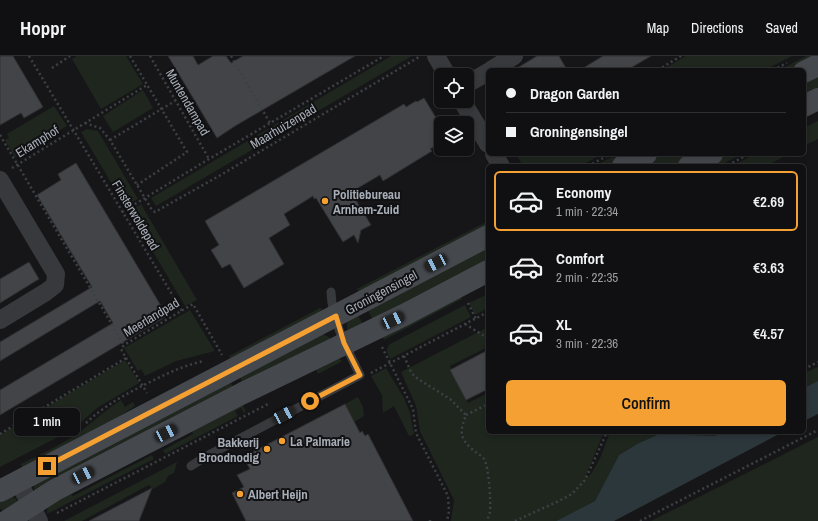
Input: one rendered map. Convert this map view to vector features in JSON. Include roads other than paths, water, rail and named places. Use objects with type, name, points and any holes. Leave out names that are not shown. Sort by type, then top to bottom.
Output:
[{"type":"street","points":[[436,56],[443,68]]},
{"type":"street","points":[[494,68],[514,56]]},
{"type":"street","points":[[806,71],[818,65]]},
{"type":"street","points":[[474,80],[486,73]]},
{"type":"street","points":[[806,105],[818,99]]},
{"type":"street","points":[[466,108],[486,141]]},
{"type":"street","points":[[627,164],[642,156]]},
{"type":"street","points":[[694,164],[708,156]]},
{"type":"street","points":[[0,320],[55,285],[56,274],[3,176]]},
{"type":"street","name":"Groningensingel","points":[[35,514],[9,486],[486,237]]},
{"type":"street","points":[[7,521],[35,514],[55,490],[69,482],[239,395],[404,315],[486,272]]},
{"type":"lane","points":[[191,466],[212,453],[360,375],[344,343],[332,304],[332,292]]},
{"type":"place","name":"Politiebureau Arnhem-Zuid","points":[[325,201]]},
{"type":"place","name":"La Palmarie","points":[[282,441]]},
{"type":"place","name":"Bakkerij Broodnodig","points":[[267,449]]},
{"type":"place","name":"Albert Heijn","points":[[240,494]]}]
